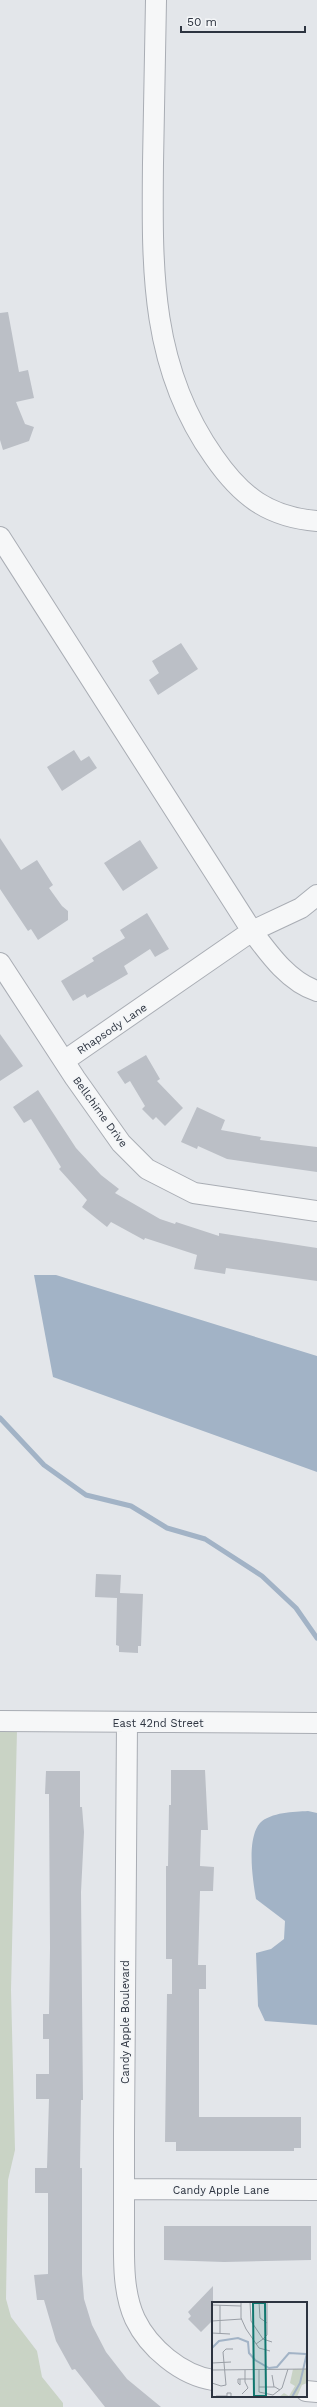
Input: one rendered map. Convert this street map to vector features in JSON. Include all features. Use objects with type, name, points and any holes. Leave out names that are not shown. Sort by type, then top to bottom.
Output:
[{"type":"street","points":[[156,0],[152,260],[158,318],[170,367],[193,424],[233,483],[246,496],[270,510],[287,516],[317,521]]},
{"type":"street","points":[[0,537],[252,931],[273,959],[308,988],[317,991]]},
{"type":"street","name":"Rhapsody Lane","points":[[64,1061],[159,998],[252,931],[301,908],[317,895]]},
{"type":"street","name":"Bellchime Drive","points":[[0,963],[64,1061],[121,1143],[147,1169],[194,1193],[317,1211]]},
{"type":"street","name":"East 42nd Street","points":[[0,1721],[317,1723]]},
{"type":"street","name":"Candy Apple Boulevard","points":[[127,1723],[124,2189],[126,2278],[135,2320],[154,2346],[169,2360],[203,2378],[212,2380]]},
{"type":"street","name":"Candy Apple Lane","points":[[124,2189],[317,2190]]},
{"type":"street","points":[[307,2391],[317,2392]]},
{"type":"green space","points":[[0,1728],[17,1730],[11,1990],[15,2150],[8,2180],[6,2299],[11,2317],[37,2351],[42,2377],[63,2403],[63,2407],[0,2407]]},
{"type":"water","points":[[34,1275],[56,1275],[317,1356],[317,1472],[53,1377]]},
{"type":"water","points":[[308,1811],[317,1813],[317,2025],[265,2021],[258,2006],[256,1953],[271,1949],[284,1939],[285,1921],[256,1899],[253,1882],[253,1839],[260,1823],[265,1819],[283,1813]]},
{"type":"building","points":[[8,312],[19,372],[28,370],[34,398],[16,402],[25,424],[34,427],[29,441],[3,450],[0,440],[0,313]]},
{"type":"building","points":[[181,643],[198,669],[158,695],[149,680],[159,673],[152,661]]},
{"type":"building","points":[[74,750],[81,761],[89,756],[97,768],[62,791],[47,767]]},
{"type":"building","points":[[0,838],[21,870],[37,860],[53,885],[49,888],[62,906],[68,911],[68,920],[38,940],[31,929],[28,931],[0,889]]},
{"type":"building","points":[[140,840],[158,868],[123,891],[104,863]]},
{"type":"building","points":[[147,913],[169,949],[155,957],[150,949],[124,966],[128,974],[87,998],[85,994],[73,1001],[61,981],[94,961],[92,958],[125,938],[120,930]]},
{"type":"building","points":[[0,1034],[23,1066],[0,1081]]},
{"type":"building","points":[[146,1055],[160,1079],[157,1081],[183,1108],[165,1126],[156,1117],[153,1120],[142,1109],[145,1106],[130,1081],[125,1084],[117,1072]]},
{"type":"building","points":[[38,1090],[76,1148],[101,1175],[119,1189],[115,1193],[160,1219],[175,1224],[176,1222],[219,1236],[219,1233],[317,1248],[317,1281],[226,1268],[225,1274],[194,1269],[197,1255],[145,1238],[144,1240],[111,1222],[107,1227],[82,1207],[87,1200],[59,1169],[61,1167],[31,1119],[24,1123],[13,1107]]},
{"type":"building","points":[[197,1107],[225,1120],[221,1130],[261,1137],[260,1140],[317,1147],[317,1172],[227,1159],[198,1146],[197,1149],[181,1142]]},
{"type":"building","points":[[96,1574],[121,1575],[120,1593],[143,1594],[141,1646],[138,1646],[138,1653],[119,1652],[119,1646],[116,1645],[117,1598],[95,1597]]},
{"type":"building","points":[[171,1770],[205,1770],[208,1830],[201,1830],[200,1866],[214,1867],[213,1891],[200,1891],[198,1965],[206,1965],[206,1989],[199,1989],[199,2117],[301,2117],[301,2148],[294,2148],[294,2151],[176,2151],[176,2142],[165,2142],[167,1994],[172,1994],[172,1959],[166,1959],[166,1866],[168,1866]]},
{"type":"building","points":[[46,1771],[80,1771],[80,1807],[82,1807],[84,1832],[81,1892],[83,2100],[81,2100],[80,2168],[82,2168],[82,2274],[84,2299],[92,2325],[106,2352],[127,2379],[161,2407],[105,2407],[75,2369],[72,2370],[56,2341],[44,2300],[37,2300],[34,2275],[48,2274],[48,2193],[35,2193],[35,2168],[47,2168],[49,2099],[36,2099],[36,2074],[49,2074],[49,2039],[43,2039],[43,2014],[49,2014],[50,1948],[49,1794],[45,1794]]},
{"type":"building","points":[[164,2226],[311,2226],[311,2260],[224,2262],[164,2260]]},
{"type":"building","points":[[213,2286],[212,2321],[201,2332],[188,2319],[191,2316],[188,2312]]},
{"type":"waterway","points":[[0,1418],[44,1465],[86,1495],[131,1506],[167,1528],[205,1539],[262,1576],[296,1608],[317,1638]]}]
